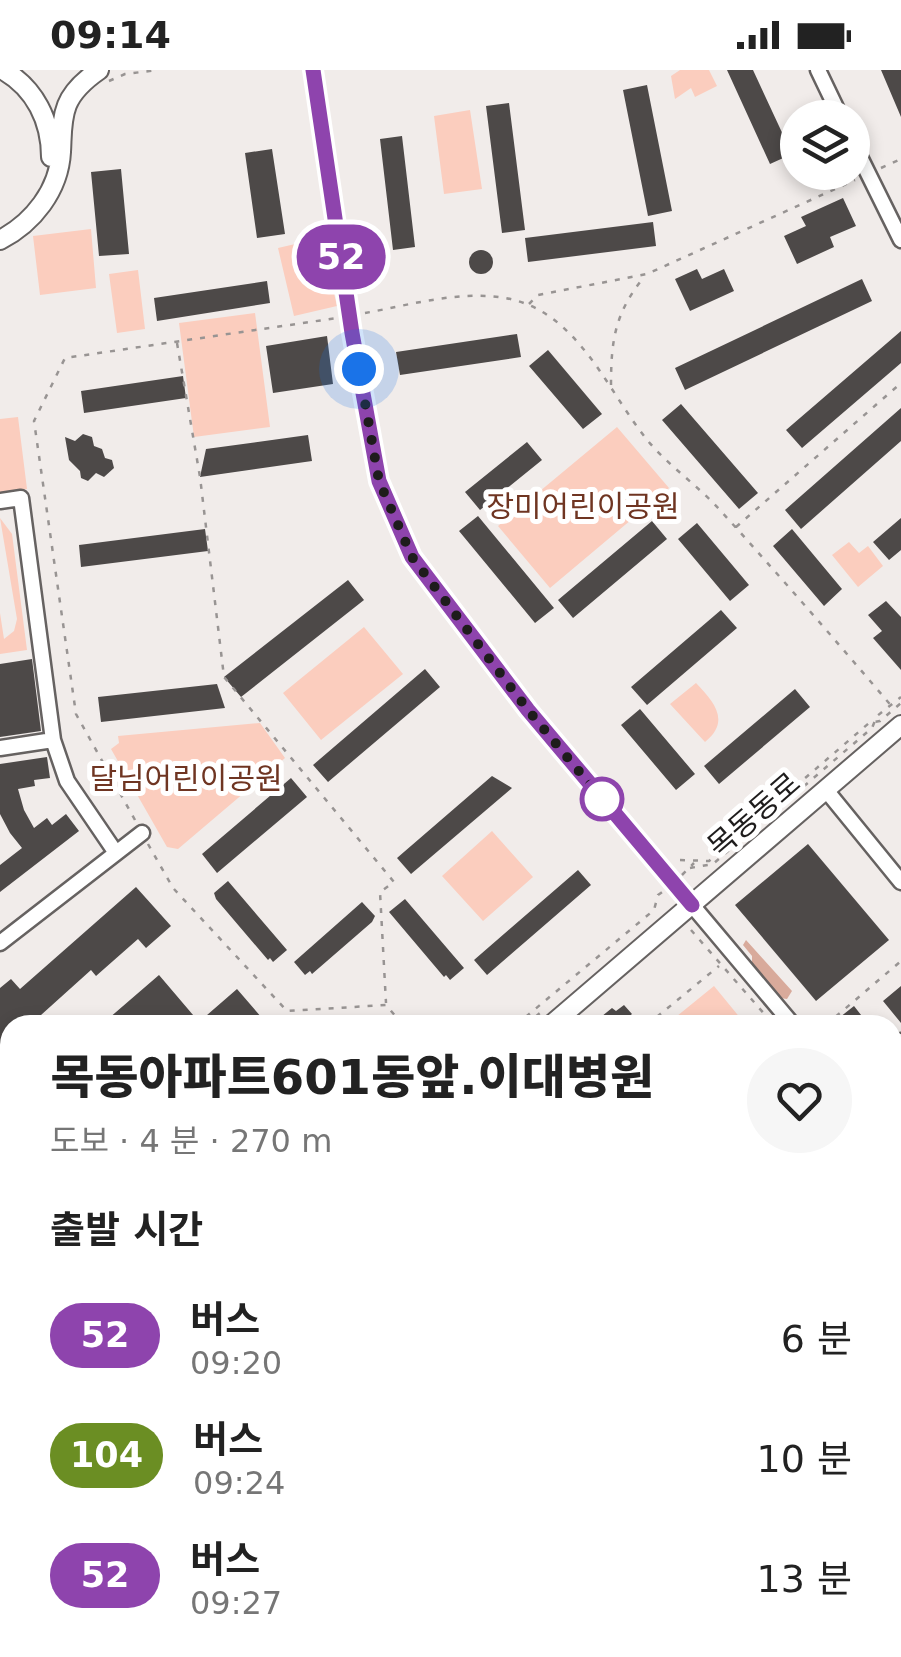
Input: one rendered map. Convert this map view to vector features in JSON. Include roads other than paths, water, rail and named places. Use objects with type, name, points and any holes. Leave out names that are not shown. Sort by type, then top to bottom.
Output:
[{"type":"main road","points":[[0,232],[18,220],[37,198],[50,170],[51,153],[38,103],[23,84],[3,70]]},
{"type":"main road","points":[[0,240],[30,218],[50,191],[59,169],[68,102],[99,70]]},
{"type":"main road","name":"목동동로","points":[[563,1015],[826,790],[896,713]]},
{"type":"street","points":[[818,70],[832,100]]},
{"type":"street","points":[[316,74],[350,316],[379,481],[412,557],[528,710],[785,1015]]},
{"type":"street","points":[[870,176],[901,240]]},
{"type":"street","points":[[0,501],[21,498],[54,740],[68,782],[116,853]]},
{"type":"street","points":[[0,748],[54,740]]},
{"type":"street","points":[[826,790],[901,882]]},
{"type":"street","points":[[0,942],[142,833]]},
{"type":"park label","name":"장미어린이공원","points":[[583,507]]},
{"type":"park label","name":"달님어린이공원","points":[[186,779]]}]
